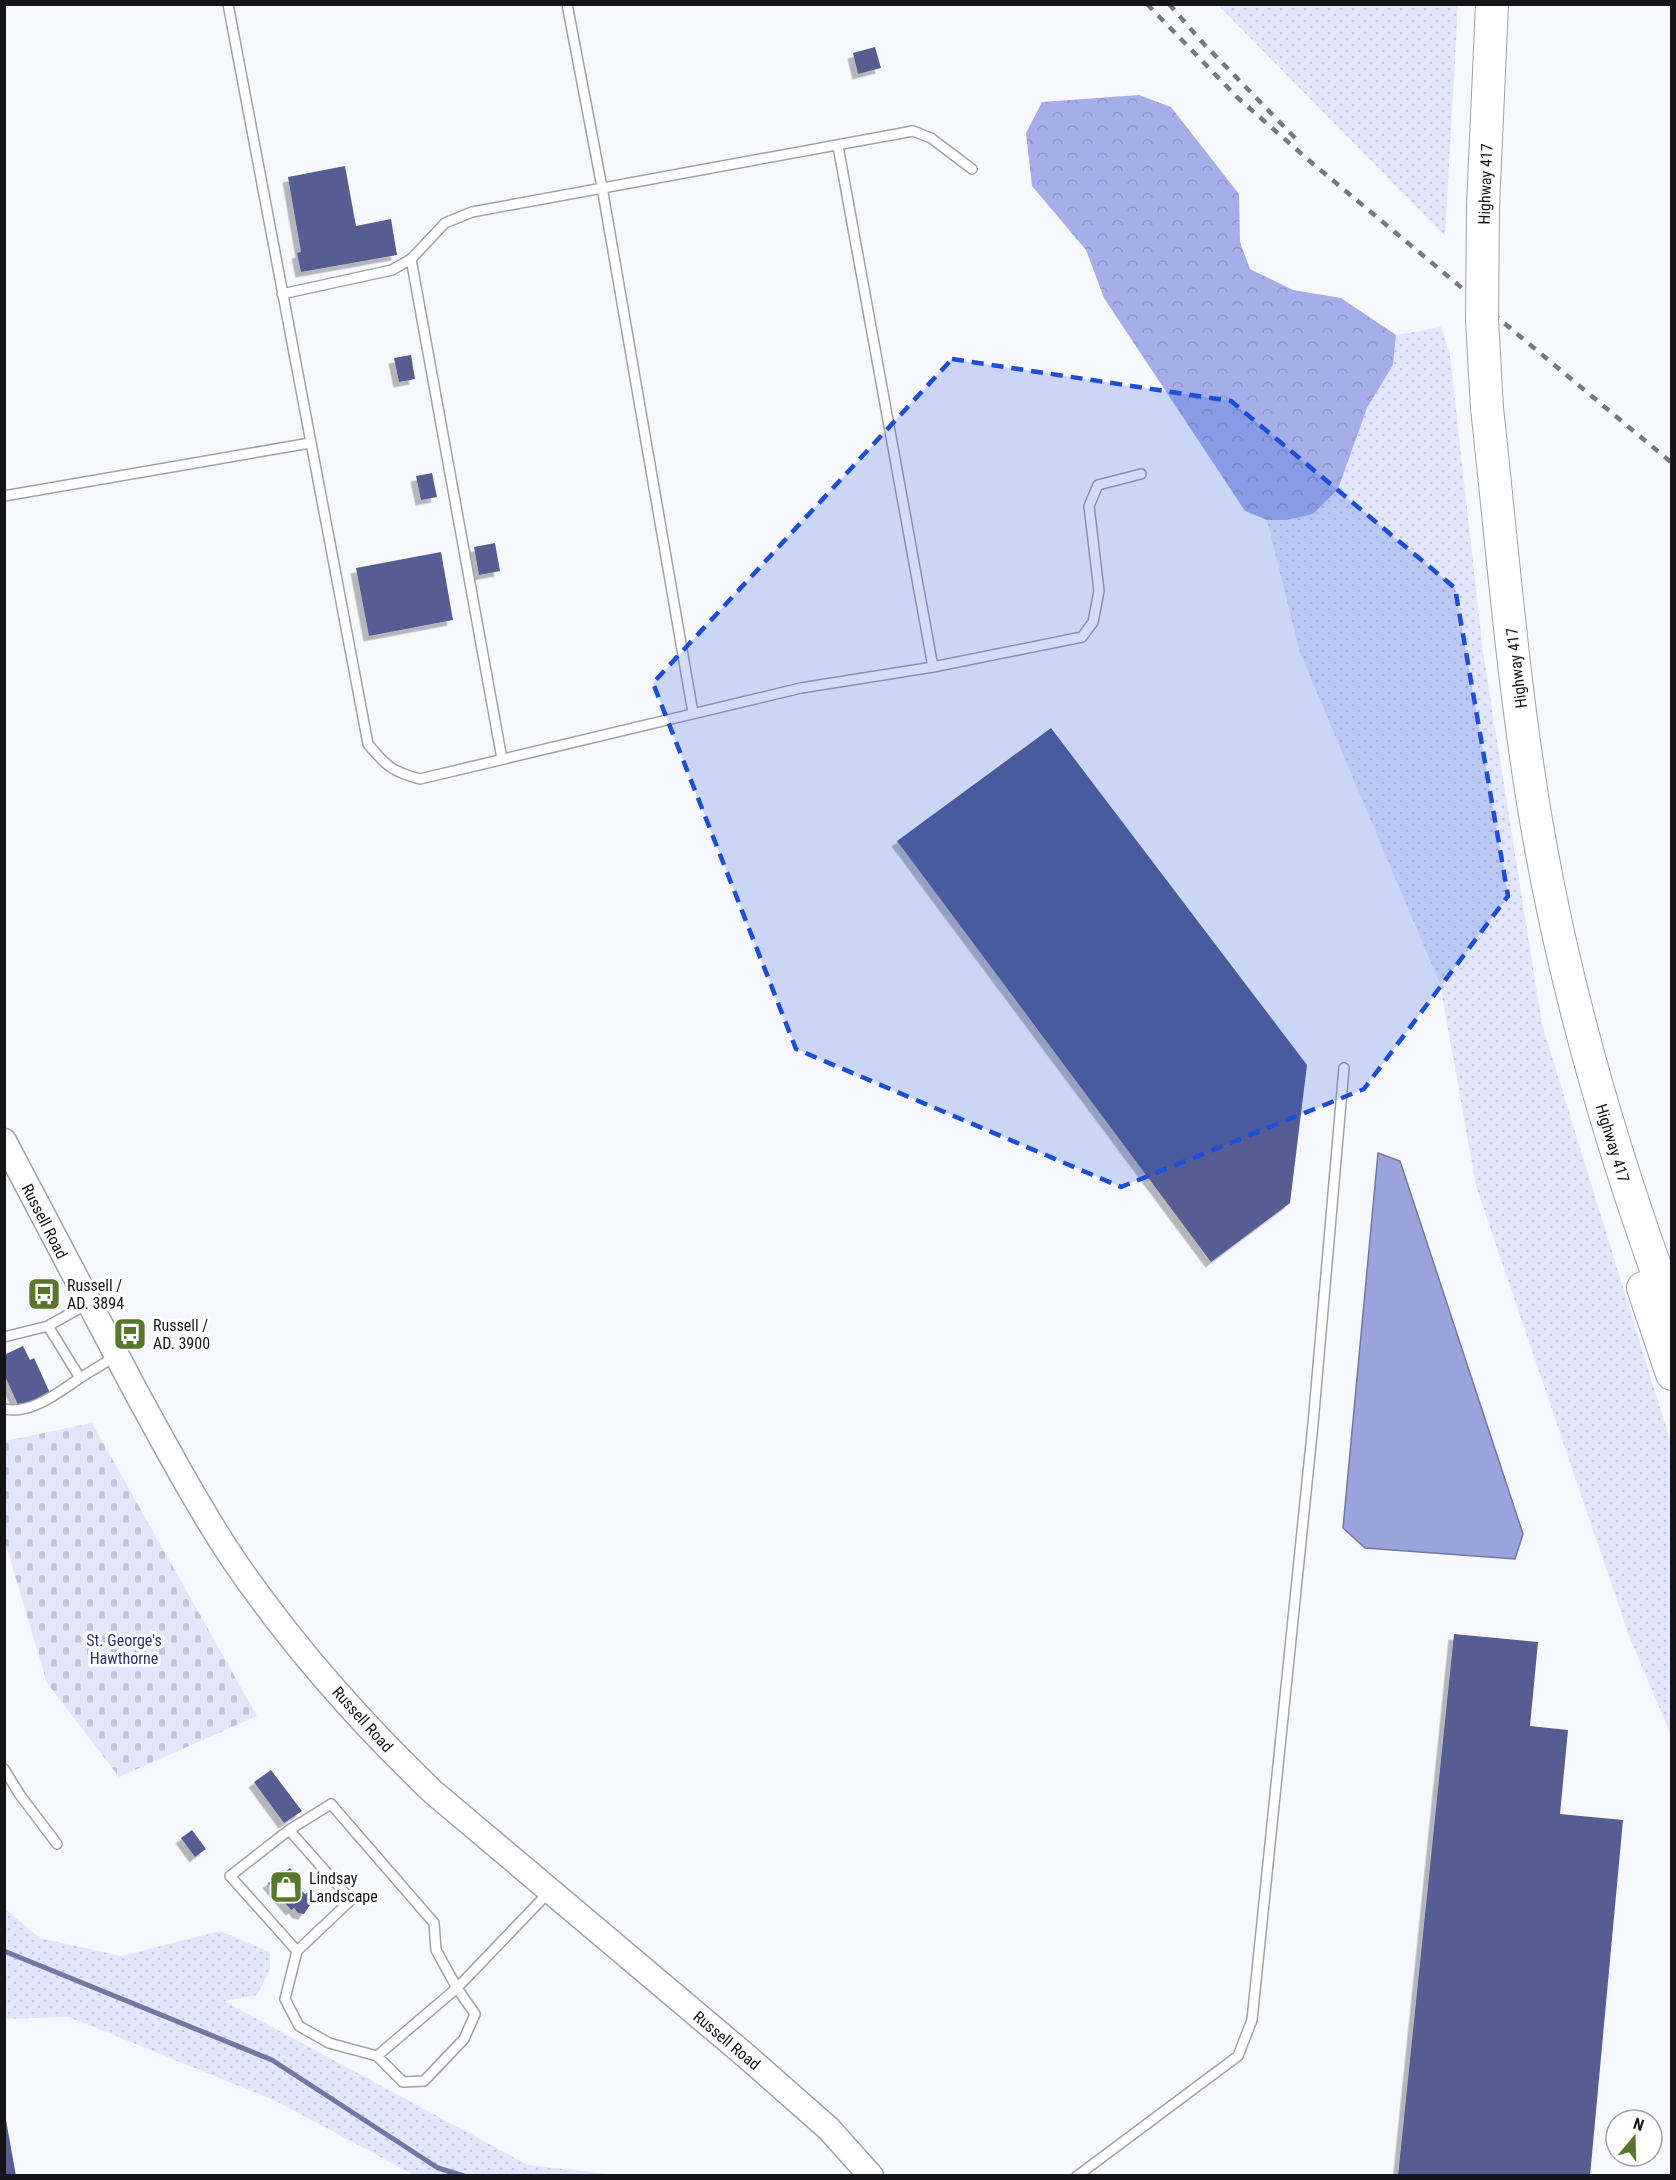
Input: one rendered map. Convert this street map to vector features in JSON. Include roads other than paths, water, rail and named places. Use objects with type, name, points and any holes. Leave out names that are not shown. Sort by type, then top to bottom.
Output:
[{"type":"highway","name":"Highway 417","points":[[1492,4],[1482,320],[1487,408],[1519,701],[1540,842],[1565,963],[1595,1083],[1630,1200],[1671,1313]]},
{"type":"highway","points":[[1595,1083],[1641,1281],[1671,1374]]},
{"type":"main road","name":"Russell Road","points":[[4,1141],[200,1508],[236,1564],[303,1653],[408,1768],[821,2122],[871,2175]]},
{"type":"lane","points":[[228,4],[368,744],[386,766],[420,779],[801,688],[933,667],[1082,637],[1093,622],[1100,591],[1089,506],[1098,485],[1142,474]]},
{"type":"lane","points":[[567,4],[602,187],[693,713]]},
{"type":"lane","points":[[282,294],[392,270],[411,259],[445,223],[472,212],[602,187],[913,131],[931,138],[972,169]]},
{"type":"lane","points":[[838,146],[933,667]]},
{"type":"lane","points":[[411,259],[502,759]]},
{"type":"lane","points":[[4,496],[310,443]]},
{"type":"lane","points":[[1077,2175],[1238,2056],[1252,2019],[1313,1424],[1344,1068]]},
{"type":"lane","points":[[4,1337],[48,1326],[89,1303]]},
{"type":"lane","points":[[48,1326],[80,1378]]},
{"type":"lane","points":[[4,1409],[15,1411],[45,1401],[117,1356]]},
{"type":"lane","points":[[4,1769],[20,1795],[57,1844]]},
{"type":"lane","points":[[289,1830],[351,1900],[297,1951],[285,1999],[299,2026],[329,2043],[377,2056],[403,2082],[424,2081],[464,2040],[475,2014],[457,1988],[436,1950],[434,1923],[331,1804],[289,1830],[230,1876],[297,1951]]},
{"type":"lane","points":[[377,2056],[457,1988],[550,1891]]},
{"type":"waterway","points":[[4,1951],[272,2060],[438,2168],[464,2176]]},
{"type":"railway","points":[[1147,4],[1239,99],[1312,163],[1672,463]]},
{"type":"railway","points":[[1169,4],[1203,43],[1297,140]]},
{"type":"place","name":"Russell / AD. 3894","points":[[44,1294]]},
{"type":"place","name":"Russell / AD. 3900","points":[[130,1334]]},
{"type":"place","name":"Lindsay Landscape","points":[[286,1887]]},
{"type":"park label","name":"St. George's Hawthorne","points":[[124,1649]]}]
